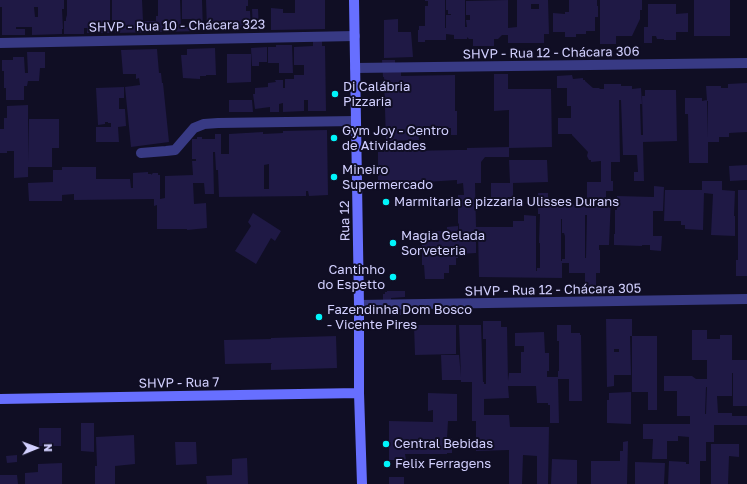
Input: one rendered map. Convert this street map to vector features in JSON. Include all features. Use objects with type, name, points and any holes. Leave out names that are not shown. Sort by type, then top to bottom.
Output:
[{"type":"street","name":"Rua 12","points":[[354,0],[359,393],[362,484]]},
{"type":"street","name":"SHVP - Rua 10 - Chácara 323","points":[[0,43],[355,36]]},
{"type":"street","name":"SHVP - Rua 12 - Chácara 306","points":[[355,68],[747,63]]},
{"type":"street","points":[[141,153],[175,150],[194,128],[204,124],[356,121]]},
{"type":"street","name":"SHVP - Rua 12 - Chácara 305","points":[[359,305],[747,300]]},
{"type":"street","name":"SHVP - Rua 7","points":[[0,399],[359,393]]},
{"type":"building","points":[[0,0],[64,0],[64,9],[62,9],[62,34],[32,35],[32,27],[16,27],[16,29],[25,29],[25,35],[2,35],[2,7],[0,7]],"holes":[[[34,7],[38,7],[38,17],[35,17]]]},
{"type":"building","points":[[67,0],[110,0],[110,33],[87,33],[87,28],[84,28],[84,34],[64,34],[64,21],[66,21],[67,15]]},
{"type":"building","points":[[112,0],[142,0],[143,21],[156,21],[156,16],[158,16],[158,0],[180,0],[181,27],[192,27],[192,19],[182,19],[182,0],[202,0],[203,31],[115,33],[115,24],[112,24]]},
{"type":"building","points":[[206,0],[248,0],[246,11],[250,11],[251,27],[207,29]]},
{"type":"building","points":[[295,0],[325,0],[325,29],[271,30],[271,8],[283,9],[283,13],[295,13]]},
{"type":"building","points":[[445,0],[446,28],[446,15],[451,14],[448,14],[448,10],[446,10],[446,0],[465,0],[465,27],[467,27],[466,20],[470,20],[470,15],[466,15],[466,1],[508,0],[508,28],[517,27],[517,0],[548,0],[549,34],[544,34],[544,43],[508,43],[508,35],[502,35],[498,39],[494,39],[494,46],[473,46],[473,39],[469,39],[467,37],[467,39],[454,39],[454,35],[446,34],[446,40],[425,40],[425,42],[418,42],[419,26],[425,26],[425,6],[428,6],[428,1],[425,1]],"holes":[[[531,4],[539,4],[539,9],[531,9]]]},
{"type":"building","points":[[569,0],[597,0],[598,17],[595,17],[595,31],[586,31],[586,34],[576,34],[576,37],[565,37],[565,32],[553,32],[553,13],[565,14],[565,12],[569,12]]},
{"type":"building","points":[[600,0],[642,0],[640,19],[632,36],[616,36],[616,44],[600,44]]},
{"type":"building","points":[[694,0],[730,0],[730,36],[694,36]]},
{"type":"building","points":[[648,4],[676,4],[676,14],[688,13],[688,32],[676,32],[676,40],[657,39],[656,36],[652,36],[652,43],[644,43],[644,27],[648,27]]},
{"type":"building","points":[[252,9],[258,9],[259,30],[253,30]]},
{"type":"building","points":[[398,19],[398,32],[411,32],[413,57],[384,58],[384,20]]},
{"type":"building","points":[[313,38],[322,38],[322,46],[325,46],[326,111],[308,111],[308,100],[304,100],[304,111],[283,112],[283,103],[279,104],[279,112],[270,112],[270,107],[255,109],[253,94],[255,94],[255,88],[268,87],[268,83],[276,82],[275,80],[283,80],[283,88],[285,88],[285,79],[294,79],[294,75],[304,75],[304,65],[294,65],[294,47],[313,46]]},
{"type":"building","points":[[276,45],[292,45],[293,73],[279,73],[279,63],[268,63],[268,47],[276,47]]},
{"type":"building","points":[[267,47],[267,62],[259,62],[259,66],[252,66],[251,48]]},
{"type":"building","points":[[215,48],[216,75],[200,76],[200,79],[183,78],[181,55],[187,55],[187,49]]},
{"type":"building","points":[[157,49],[159,73],[161,73],[163,83],[169,142],[131,147],[125,87],[140,85],[139,78],[136,79],[136,74],[123,74],[121,50]]},
{"type":"building","points":[[27,52],[45,52],[45,68],[40,68],[39,81],[28,81],[27,86],[24,86],[24,100],[6,100],[2,60],[13,60],[13,57],[24,57],[25,73],[28,73]]},
{"type":"building","points":[[227,54],[251,54],[251,82],[227,83]]},
{"type":"building","points":[[382,60],[395,60],[395,68],[401,68],[401,76],[455,75],[457,135],[451,135],[451,128],[418,129],[419,140],[386,141]]},
{"type":"building","points":[[494,74],[508,74],[508,89],[551,89],[552,147],[509,148],[509,157],[485,157],[481,162],[481,183],[475,183],[476,227],[513,227],[513,221],[524,221],[524,215],[536,216],[537,271],[537,268],[540,268],[540,214],[538,214],[538,193],[548,193],[548,202],[587,205],[587,182],[601,182],[601,161],[591,162],[587,156],[588,152],[572,134],[558,134],[558,118],[571,118],[571,106],[567,106],[567,88],[557,88],[557,76],[572,75],[573,79],[583,78],[583,80],[585,80],[593,88],[600,89],[604,89],[604,84],[621,84],[621,86],[632,86],[632,89],[641,88],[641,135],[643,135],[642,96],[645,96],[645,90],[676,90],[677,141],[643,142],[644,181],[634,181],[634,172],[638,172],[637,155],[623,155],[621,100],[619,100],[620,162],[611,162],[611,181],[613,181],[613,191],[606,191],[606,197],[611,197],[609,245],[599,245],[600,273],[596,273],[596,288],[585,288],[585,273],[569,273],[569,263],[562,263],[562,278],[479,277],[478,232],[476,232],[476,253],[458,254],[458,258],[456,258],[456,265],[449,265],[449,273],[444,273],[444,279],[425,279],[424,265],[422,265],[422,231],[447,231],[447,227],[458,226],[459,234],[458,195],[464,195],[463,183],[457,184],[457,180],[409,184],[378,184],[378,152],[384,152],[385,149],[408,148],[409,151],[467,150],[467,148],[509,147],[509,110],[494,111]],"holes":[[[585,215],[587,215],[586,258],[585,258]],[[561,219],[562,233],[564,233],[565,236],[565,259],[562,259],[562,261]]]},
{"type":"building","points":[[747,83],[747,132],[729,133],[729,137],[719,137],[719,142],[708,142],[708,163],[689,163],[688,114],[685,114],[685,98],[702,98],[702,101],[707,100],[706,86],[721,86],[721,88],[728,88],[728,84]],"holes":[[[707,101],[708,101],[708,138]]]},
{"type":"building","points":[[124,87],[124,98],[119,98],[119,109],[125,109],[126,126],[118,127],[119,142],[96,142],[96,127],[111,127],[111,123],[105,122],[105,124],[98,125],[96,88]]},
{"type":"building","points":[[229,100],[252,100],[253,112],[229,112]]},
{"type":"building","points":[[28,105],[28,162],[29,119],[59,119],[59,148],[52,148],[52,167],[28,167],[28,177],[14,178],[14,151],[0,153],[0,129],[4,129],[4,118],[7,118],[7,106]]},
{"type":"building","points":[[327,130],[328,195],[309,196],[308,191],[306,191],[306,196],[219,197],[218,170],[216,170],[215,152],[213,152],[214,194],[205,194],[204,183],[193,183],[194,204],[206,203],[207,228],[187,230],[157,229],[157,205],[154,206],[154,199],[74,200],[74,194],[62,195],[62,201],[29,201],[28,183],[53,182],[53,170],[62,170],[62,167],[96,167],[96,179],[130,179],[131,188],[133,188],[133,173],[148,172],[148,174],[151,175],[153,173],[158,173],[158,175],[160,175],[160,199],[165,198],[165,176],[193,175],[192,161],[196,161],[196,159],[192,159],[192,139],[202,137],[202,139],[215,139],[215,134],[221,134],[221,154],[229,154],[229,134],[263,132],[263,134],[283,133],[283,131]],"holes":[[[269,164],[269,189],[264,189],[264,165]]]},
{"type":"building","points":[[509,160],[547,160],[548,182],[513,183],[513,205],[491,205],[491,183],[510,183]]},
{"type":"building","points":[[747,165],[747,180],[730,181],[729,166]]},
{"type":"building","points":[[702,181],[722,181],[722,190],[735,191],[735,236],[711,235],[713,194],[704,193],[703,230],[685,229],[685,225],[681,225],[681,221],[664,221],[665,190],[702,190]]},
{"type":"building","points":[[654,186],[664,187],[663,211],[653,211],[653,236],[662,236],[661,251],[650,250],[650,245],[614,245],[617,196],[654,197]]},
{"type":"building","points":[[738,190],[747,190],[747,276],[736,276],[736,260],[738,260]]},
{"type":"building","points":[[253,213],[281,231],[275,241],[271,238],[256,264],[235,251],[251,226],[248,222]]},
{"type":"building","points":[[387,291],[405,291],[405,297],[391,298],[392,311],[401,310],[401,315],[390,316],[390,314],[383,314],[383,294]]},
{"type":"building","points":[[606,319],[632,319],[632,336],[630,336],[631,375],[614,375],[614,386],[607,387]],"holes":[[[614,349],[619,349],[619,352],[614,352]]]},
{"type":"building","points":[[483,321],[501,321],[501,327],[507,327],[508,381],[509,373],[521,373],[521,352],[524,352],[524,346],[515,346],[515,333],[544,332],[545,353],[549,353],[549,371],[547,371],[547,377],[558,377],[559,341],[557,341],[557,325],[571,325],[571,333],[580,333],[581,335],[582,401],[569,401],[569,379],[558,379],[559,423],[550,423],[550,405],[548,405],[548,403],[537,403],[536,386],[508,386],[509,398],[484,399],[484,415],[509,415],[510,427],[549,427],[548,484],[537,484],[537,456],[523,455],[522,484],[509,484],[509,450],[476,451],[476,421],[472,421],[472,382],[461,382],[461,380],[442,380],[441,355],[459,355],[461,377],[459,325],[481,325],[483,382],[486,384],[486,339],[483,339]]},
{"type":"building","points":[[414,325],[456,325],[456,354],[415,355]]},
{"type":"building","points":[[692,330],[707,330],[707,339],[720,339],[720,335],[732,335],[732,360],[747,360],[747,406],[733,406],[732,373],[732,396],[717,396],[718,413],[732,413],[732,416],[747,416],[747,425],[714,425],[714,442],[706,442],[706,461],[700,461],[700,484],[668,484],[669,461],[686,462],[686,464],[689,464],[689,437],[678,436],[678,441],[667,441],[667,459],[652,459],[653,439],[643,439],[643,424],[690,424],[690,416],[677,416],[677,391],[664,391],[664,376],[692,376],[696,379],[707,379],[707,360],[692,360]],"holes":[[[706,387],[706,414],[705,414]]]},
{"type":"building","points":[[336,336],[337,368],[271,370],[272,363],[225,364],[224,340]]},
{"type":"building","points":[[632,336],[657,336],[657,410],[648,410],[648,392],[632,392]]},
{"type":"building","points":[[631,392],[631,424],[607,423],[607,400],[609,400],[609,393]]},
{"type":"building","points":[[428,393],[457,394],[457,421],[448,421],[447,438],[452,438],[452,453],[405,454],[406,460],[389,460],[389,421],[433,422],[433,410],[428,411]]},
{"type":"building","points":[[81,423],[94,423],[94,452],[81,451]]},
{"type":"building","points":[[39,428],[61,428],[61,446],[39,446]]},
{"type":"building","points":[[134,435],[135,464],[115,466],[115,484],[95,484],[95,466],[97,466],[96,437]]},
{"type":"building","points":[[628,441],[627,484],[591,484],[591,461],[620,461],[620,451],[623,451],[623,442]]},
{"type":"building","points":[[175,442],[196,442],[197,464],[176,465]]},
{"type":"building","points":[[711,444],[739,444],[739,457],[729,456],[728,484],[711,484]]},
{"type":"building","points":[[17,455],[17,462],[7,463],[6,456]]},
{"type":"building","points":[[247,458],[248,484],[207,484],[206,476],[232,475],[232,459]]},
{"type":"building","points":[[552,459],[577,460],[577,484],[551,484]]},
{"type":"building","points":[[635,462],[665,463],[664,484],[635,484]]},
{"type":"building","points":[[62,463],[62,484],[25,484],[25,473],[38,472],[38,464]]},
{"type":"building","points":[[0,475],[17,475],[18,484],[0,484]]},
{"type":"building","points":[[389,477],[404,477],[404,484],[389,484]]},
{"type":"place","name":"Di Calábria Pizzaria","points":[[335,94]]},
{"type":"place","name":"Gym Joy - Centro de Atividades","points":[[334,138]]},
{"type":"place","name":"Mineiro Supermercado","points":[[334,177]]},
{"type":"place","name":"Marmitaria e pizzaria Ulisses Durans","points":[[386,202]]},
{"type":"place","name":"Magia Gelada Sorveteria","points":[[393,243]]},
{"type":"place","name":"Cantinho do Espetto","points":[[393,277]]},
{"type":"place","name":"Fazendinha Dom Bosco - Vicente Pires","points":[[319,317]]},
{"type":"place","name":"Central Bebidas","points":[[386,444]]},
{"type":"place","name":"Felix Ferragens","points":[[387,464]]}]
